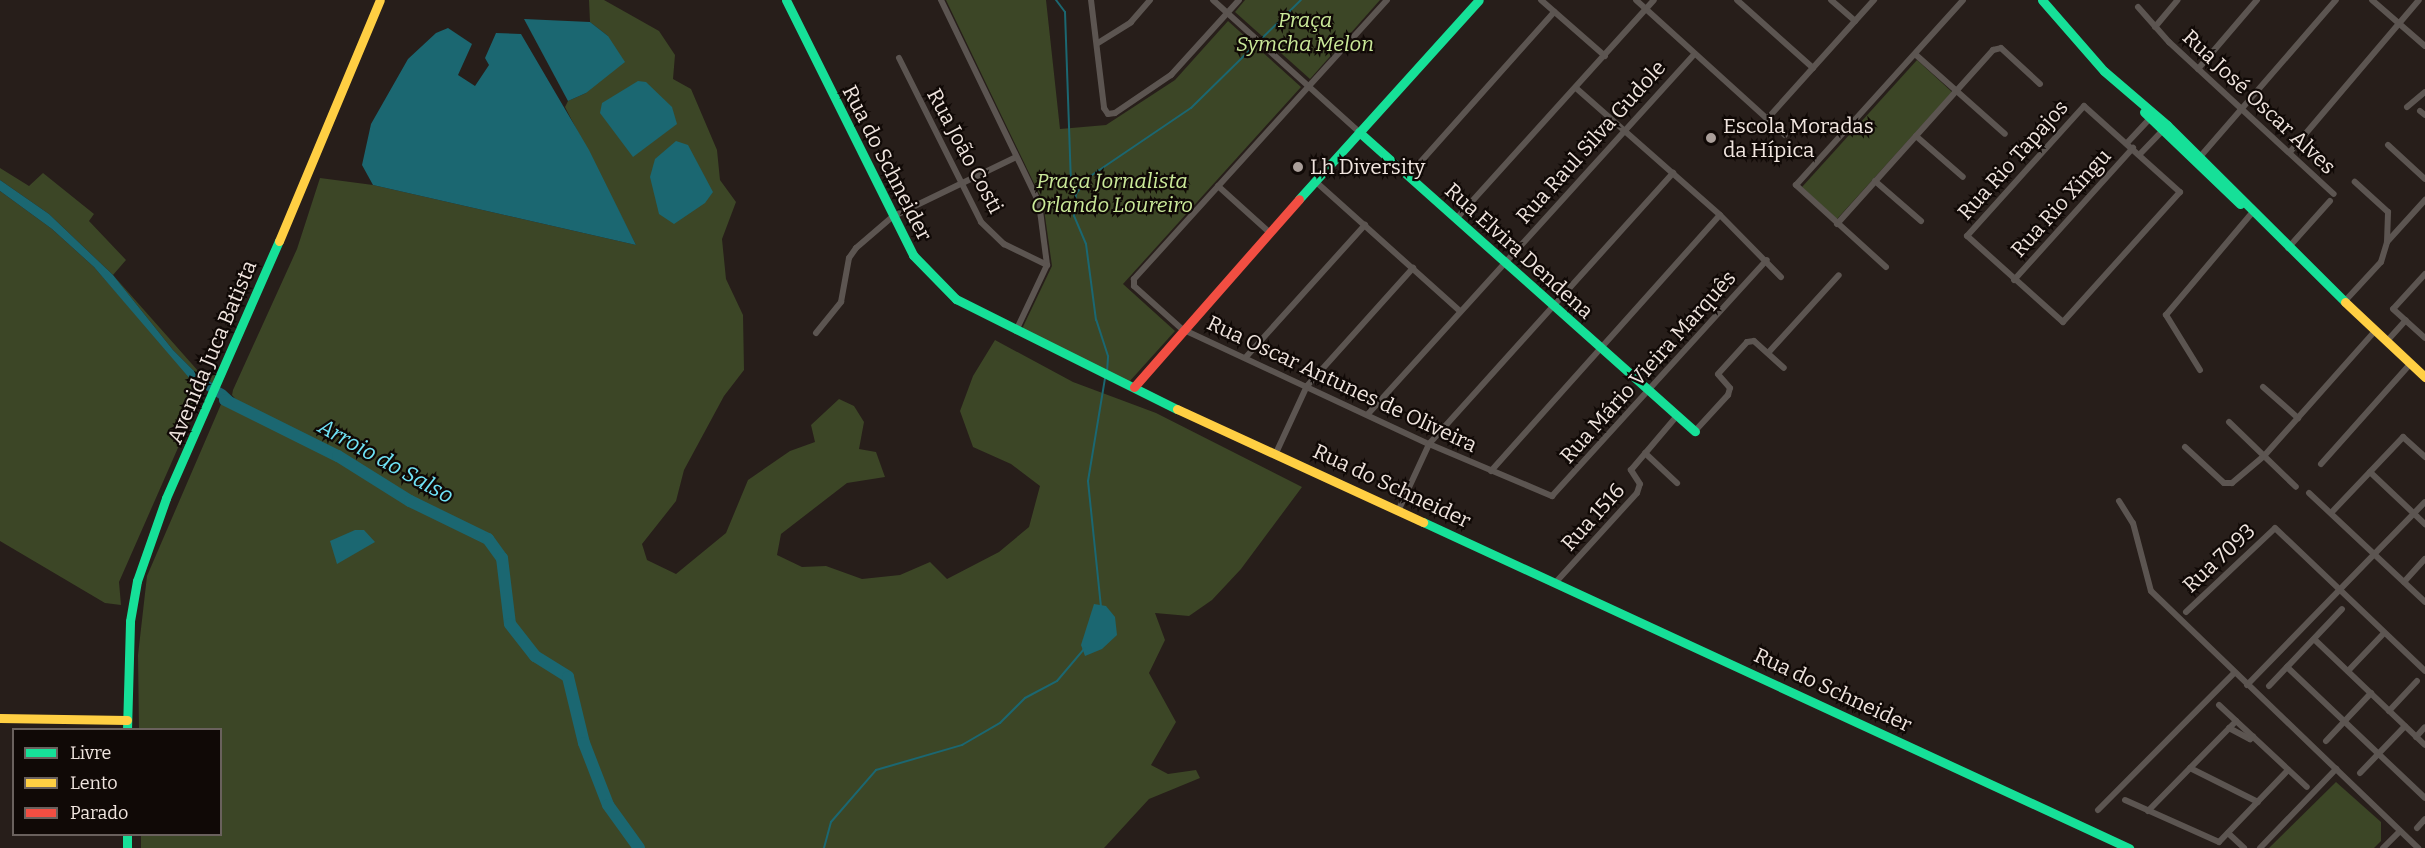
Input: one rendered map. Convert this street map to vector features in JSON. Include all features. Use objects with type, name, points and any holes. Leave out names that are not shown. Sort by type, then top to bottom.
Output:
[{"type":"street","name":"Avenida Juca Batista","points":[[127,725],[130,621],[137,581],[166,498],[220,382],[380,0]]},
{"type":"street","name":"Rua do Schneider","points":[[786,0],[892,217],[913,255],[956,299],[1016,332],[1107,376],[2129,848]]},
{"type":"street","points":[[940,0],[1039,203],[1047,265],[1016,332]]},
{"type":"street","points":[[1091,0],[1098,43],[1104,108],[1108,114],[1115,113],[1171,75],[1239,0]]},
{"type":"street","points":[[1098,43],[1131,22],[1150,0]]},
{"type":"street","name":"Rua Elvira Dendena","points":[[1213,0],[1503,263],[1695,431]]},
{"type":"street","points":[[1269,232],[1218,186],[1387,0]]},
{"type":"street","points":[[1134,387],[1182,328],[1479,0]]},
{"type":"street","points":[[1541,0],[1605,56]]},
{"type":"street","points":[[1636,0],[1785,135]]},
{"type":"street","points":[[1456,219],[1654,0]]},
{"type":"street","points":[[1737,0],[1813,68]]},
{"type":"street","points":[[1831,0],[1854,21]]},
{"type":"street","points":[[1767,118],[1874,0]]},
{"type":"street","points":[[1886,267],[1796,185],[1963,0]]},
{"type":"street","points":[[2042,0],[2136,102],[2425,376]]},
{"type":"street","points":[[2155,27],[2178,0]]},
{"type":"street","points":[[2198,69],[2257,0]]},
{"type":"street","points":[[2197,160],[2243,110],[2336,0]]},
{"type":"street","points":[[2372,0],[2425,46]]},
{"type":"street","points":[[2289,152],[2418,0]]},
{"type":"street","name":"Rua José Oscar Alves","points":[[2138,7],[2198,69],[2334,194]]},
{"type":"street","points":[[1408,176],[1554,12]]},
{"type":"street","points":[[1837,224],[1997,47],[2040,84]]},
{"type":"street","name":"Rua Raul Silva Gudole","points":[[1368,414],[1695,54]]},
{"type":"street","points":[[1916,54],[2006,134]]},
{"type":"street","name":"Rua João Costi","points":[[899,58],[981,222],[1004,244],[1047,265]]},
{"type":"street","points":[[1576,88],[1720,215],[1767,260],[1781,277]]},
{"type":"street","points":[[2407,107],[2425,92]]},
{"type":"street","points":[[2136,102],[2160,132],[2197,160]]},
{"type":"street","name":"Rua Rio Tapajos","points":[[2014,280],[1967,236],[2084,106],[2127,143]]},
{"type":"street","points":[[2014,280],[2063,322],[2180,192],[2127,143],[2149,119]]},
{"type":"street","points":[[2140,154],[2160,132]]},
{"type":"street","points":[[1916,136],[1963,177]]},
{"type":"street","points":[[2388,145],[2425,179]]},
{"type":"street","name":"Rua Rio Xingu","points":[[2014,280],[2133,148]]},
{"type":"street","points":[[816,333],[841,302],[849,258],[892,217],[1016,157]]},
{"type":"street","points":[[1399,509],[1429,444],[1551,305],[1672,173]]},
{"type":"street","points":[[1315,181],[1460,311]]},
{"type":"street","points":[[1875,181],[1921,221]]},
{"type":"street","points":[[2345,301],[2381,262],[2387,242],[2388,212],[2355,182]]},
{"type":"street","name":"Rua Oscar Antunes de Oliveira","points":[[1218,186],[1132,283],[1182,328],[1429,444],[1552,496]]},
{"type":"street","points":[[2387,242],[2425,200]]},
{"type":"street","points":[[2288,248],[2330,201]]},
{"type":"street","points":[[2200,370],[2166,315],[2252,213]]},
{"type":"street","points":[[1491,471],[1720,215]]},
{"type":"street","points":[[1246,357],[1365,225]]},
{"type":"street","name":"Rua Mário Vieira Marquês","points":[[1552,496],[1767,260]]},
{"type":"street","points":[[1276,453],[1306,386],[1413,268]]},
{"type":"street","points":[[2425,274],[2393,309],[2425,338]]},
{"type":"street","points":[[1768,353],[1839,275]]},
{"type":"street","points":[[2387,341],[2406,320]]},
{"type":"street","points":[[2185,447],[2228,484],[2264,456],[2376,330]]},
{"type":"street","points":[[1695,431],[1730,391],[1718,374],[1747,342],[1754,341],[1784,368]]},
{"type":"street","points":[[2321,464],[2411,363]]},
{"type":"street","points":[[2263,387],[2298,418]]},
{"type":"street","name":"Rua 1516","points":[[1556,582],[1637,493],[1640,484],[1631,470],[1677,417]]},
{"type":"street","points":[[2229,422],[2296,488]]},
{"type":"street","points":[[2331,513],[2403,437],[2425,457]]},
{"type":"street","points":[[1645,453],[1677,483]]},
{"type":"street","points":[[2370,472],[2425,524]]},
{"type":"street","points":[[2309,493],[2425,602]]},
{"type":"street","points":[[2119,501],[2133,523],[2151,591],[2247,686],[2418,848]]},
{"type":"street","points":[[2247,686],[2425,502]]},
{"type":"street","name":"Rua 7093","points":[[2186,612],[2275,528],[2339,590]]},
{"type":"street","points":[[2404,582],[2425,559]]},
{"type":"street","points":[[2339,590],[2425,671]]},
{"type":"street","points":[[2269,686],[2342,609]]},
{"type":"street","points":[[2348,671],[2384,633]]},
{"type":"street","points":[[2314,639],[2425,745]]},
{"type":"street","points":[[2288,667],[2425,798]]},
{"type":"street","points":[[2098,810],[2234,673]]},
{"type":"street","points":[[2389,711],[2417,681]]},
{"type":"street","points":[[2326,741],[2371,693]]},
{"type":"street","points":[[2219,705],[2307,787]]},
{"type":"street","points":[[0,718],[127,725]]},
{"type":"street","points":[[2148,811],[2236,721]]},
{"type":"street","points":[[2360,773],[2405,726]]},
{"type":"street","points":[[2229,728],[2250,739],[2253,736]]},
{"type":"street","points":[[2416,737],[2425,728]]},
{"type":"street","points":[[2190,768],[2258,802]]},
{"type":"street","points":[[2260,848],[2336,769]]},
{"type":"street","points":[[2126,800],[2219,842],[2288,770]]},
{"type":"street","points":[[2417,828],[2425,819]]},
{"type":"street","points":[[2384,848],[2400,831]]},
{"type":"street","points":[[2228,833],[2244,848]]},
{"type":"green space","points":[[589,0],[604,0],[659,31],[675,55],[673,79],[691,89],[717,150],[720,180],[736,202],[722,239],[726,279],[743,315],[744,370],[724,396],[684,470],[676,501],[642,544],[647,560],[676,574],[726,533],[748,480],[790,451],[815,442],[811,425],[839,399],[854,406],[864,422],[859,449],[876,452],[885,477],[847,483],[781,534],[777,555],[802,567],[826,566],[862,579],[900,575],[930,562],[947,579],[999,552],[1029,527],[1040,486],[1011,464],[973,447],[960,411],[973,376],[995,340],[1073,382],[1156,413],[1302,487],[1241,569],[1212,600],[1189,616],[1155,613],[1165,640],[1149,673],[1176,722],[1151,765],[1168,774],[1196,770],[1200,778],[1149,799],[1104,848],[141,848],[141,836],[222,836],[222,728],[139,728],[138,655],[147,576],[222,402],[233,408],[240,404],[232,395],[233,390],[297,249],[320,178],[373,185],[636,245],[565,107],[568,101],[586,93],[608,36],[590,22]]},
{"type":"green space","name":"Praça Jornalista Orlando Loureiro","points":[[946,0],[1046,0],[1060,129],[1106,125],[1175,80],[1228,21],[1301,87],[1123,284],[1175,331],[1129,382],[1021,331],[1052,266],[1043,202]]},
{"type":"green space","name":"Praça Symcha Melon","points":[[1245,0],[1380,0],[1310,79],[1235,12]]},
{"type":"green space","points":[[1917,60],[1952,92],[1837,219],[1802,187]]},
{"type":"green space","points":[[0,168],[29,186],[43,173],[94,214],[89,221],[126,260],[113,275],[49,214],[0,180]]},
{"type":"green space","points":[[0,191],[52,229],[94,267],[203,391],[119,582],[121,605],[105,603],[0,541]]},
{"type":"green space","points":[[113,275],[199,372],[215,375],[213,383],[198,375],[173,350]]},
{"type":"green space","points":[[2336,782],[2381,822],[2381,841],[2374,848],[2269,848]]},
{"type":"water","points":[[524,19],[590,22],[608,36],[625,62],[586,93],[568,101]]},
{"type":"water","points":[[448,28],[472,44],[458,75],[475,86],[489,65],[485,58],[496,33],[521,34],[589,150],[636,245],[373,185],[362,165],[371,124],[408,59],[436,33]]},
{"type":"water","points":[[638,81],[646,82],[672,107],[677,124],[633,157],[600,113],[602,103]]},
{"type":"water","points":[[676,141],[688,145],[713,192],[705,203],[674,224],[659,214],[650,177],[655,159]]},
{"type":"water","points":[[0,180],[49,214],[113,275],[173,350],[198,375],[225,390],[240,404],[233,408],[191,380],[94,267],[52,229],[0,191]]},
{"type":"water","points":[[355,530],[364,530],[375,542],[337,564],[330,541]]},
{"type":"water","points":[[1094,604],[1106,606],[1115,617],[1117,635],[1102,649],[1085,656],[1081,645]]},
{"type":"waterway","points":[[1056,0],[1065,12],[1071,180],[1076,194]]},
{"type":"waterway","points":[[1107,372],[1108,356],[1096,320],[1086,244],[1074,216],[1076,194],[1089,177],[1191,108],[1301,0]]},
{"type":"waterway","points":[[1101,607],[1088,481],[1105,378]]},
{"type":"waterway","name":"Arroio do Salso","points":[[225,400],[338,456],[410,501],[488,539],[502,558],[510,624],[535,656],[568,677],[584,743],[608,805],[639,848]]},
{"type":"waterway","points":[[824,848],[831,822],[876,770],[962,745],[1000,723],[1025,698],[1057,681],[1085,648]]},
{"type":"traffic: fast","points":[[786,0],[913,255],[956,299],[1177,409]]},
{"type":"traffic: fast","points":[[1299,199],[1479,0]]},
{"type":"traffic: fast","points":[[2042,0],[2104,71],[2167,125],[2345,302]]},
{"type":"traffic: fast","points":[[2144,112],[2240,204]]},
{"type":"traffic: fast","points":[[1359,132],[1695,431]]},
{"type":"traffic: fast","points":[[127,728],[130,621],[137,581],[166,498],[279,241]]},
{"type":"traffic: fast","points":[[1423,522],[2129,848]]},
{"type":"traffic: fast","points":[[127,836],[127,848]]},
{"type":"traffic: slow","points":[[279,241],[380,0]]},
{"type":"traffic: slow","points":[[2345,302],[2425,377]]},
{"type":"traffic: slow","points":[[1177,409],[1423,522]]},
{"type":"traffic: slow","points":[[0,718],[127,720]]},
{"type":"traffic: jam","points":[[1134,387],[1299,199]]},
{"type":"place","name":"Escola Moradas da Hípica","points":[[1711,138]]},
{"type":"place","name":"Lh Diversity","points":[[1298,167]]}]
